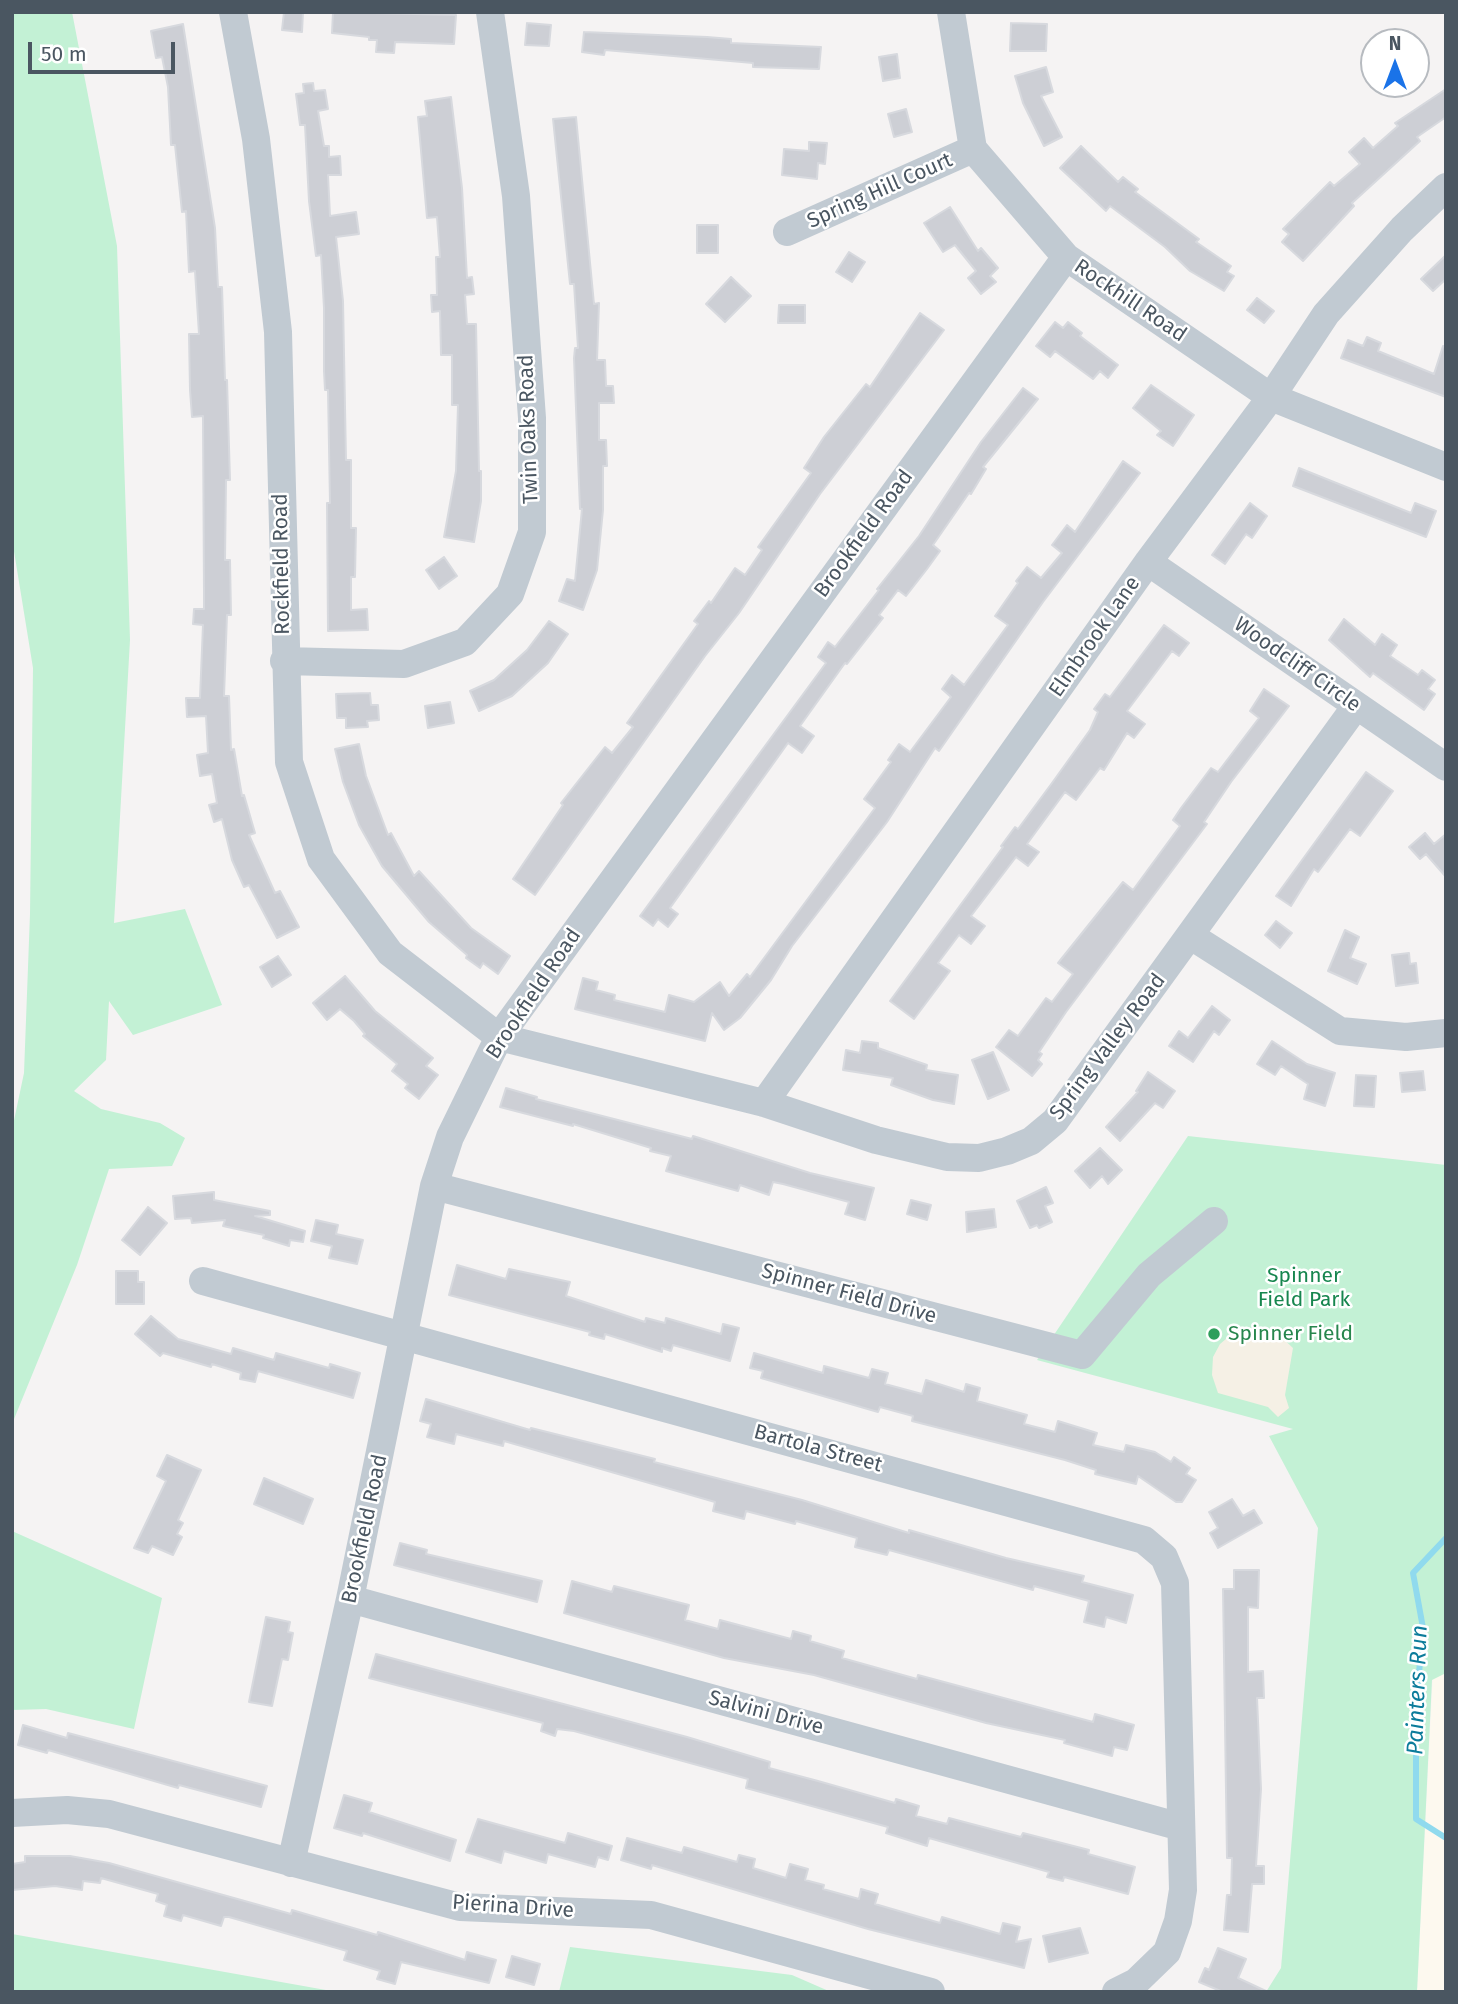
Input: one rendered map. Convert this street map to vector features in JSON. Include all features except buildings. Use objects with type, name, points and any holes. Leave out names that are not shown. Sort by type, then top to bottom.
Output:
[{"type":"street","name":"Rockfield Road","points":[[233,12],[256,139],[278,332],[284,661],[289,762],[321,859],[390,953],[499,1037]]},
{"type":"street","name":"Twin Oaks Road","points":[[284,661],[404,664],[465,642],[510,594],[532,531],[531,418],[516,196],[490,12]]},
{"type":"street","points":[[951,12],[973,149]]},
{"type":"street","name":"Spring Hill Court","points":[[788,232],[973,149]]},
{"type":"street","name":"Rockhill Road","points":[[973,149],[1066,257],[1271,397],[1446,467]]},
{"type":"street","name":"Elmbrook Lane","points":[[764,1103],[1148,562],[1271,397],[1326,314],[1402,229],[1446,187]]},
{"type":"street","name":"Brookfield Road","points":[[291,1863],[350,1600],[434,1186],[450,1137],[499,1037],[1066,257]]},
{"type":"street","name":"Woodcliff Circle","points":[[1148,562],[1446,767]]},
{"type":"street","name":"Spring Valley Road","points":[[499,1037],[764,1103],[876,1140],[947,1157],[979,1158],[1007,1151],[1031,1141],[1055,1121],[1356,706]]},
{"type":"street","points":[[1191,936],[1340,1031],[1406,1037],[1446,1033]]},
{"type":"street","name":"Spinner Field Drive","points":[[434,1186],[1082,1355],[1149,1275],[1214,1221]]},
{"type":"street","name":"Bartola Street","points":[[203,1281],[1144,1540],[1164,1557],[1175,1583],[1181,1827]]},
{"type":"street","name":"Salvini Drive","points":[[350,1600],[1181,1827]]},
{"type":"street","name":"Pierina Drive","points":[[12,1812],[67,1810],[108,1814],[460,1907],[652,1915],[931,1992]]},
{"type":"street","points":[[1116,1992],[1136,1982],[1167,1952],[1178,1921],[1183,1890],[1181,1827]]},
{"type":"shaded area","points":[[1446,1461],[1446,1992],[1417,1992],[1443,1470]]},
{"type":"green space","points":[[12,12],[72,12],[117,246],[130,640],[114,923],[185,909],[222,1005],[133,1035],[109,1001],[106,1060],[74,1091],[101,1109],[160,1123],[185,1138],[172,1166],[109,1169],[77,1265],[12,1424],[12,1130],[24,1073],[30,914],[33,668],[12,539]]},
{"type":"green space","name":"Spinner Field Park","points":[[1188,1136],[1446,1165],[1446,1673],[1432,1680],[1417,1992],[1266,1992],[1281,1968],[1318,1528],[1269,1436],[1293,1429],[1037,1360]]},
{"type":"green space","points":[[12,1531],[162,1598],[134,1729],[46,1709],[12,1710]]},
{"type":"green space","points":[[12,1934],[337,1992],[12,1992]]},
{"type":"green space","points":[[570,1947],[792,1975],[831,1992],[559,1992]]},
{"type":"sand","points":[[1249,1328],[1264,1328],[1278,1334],[1293,1348],[1285,1395],[1289,1408],[1278,1417],[1268,1407],[1218,1393],[1212,1375],[1213,1357],[1220,1344],[1233,1333]]},
{"type":"waterway","name":"Painters Run","points":[[1446,1538],[1413,1573],[1423,1628],[1416,1707],[1416,1819],[1446,1838]]},
{"type":"place","name":"Spinner Field","points":[[1214,1334]]}]
